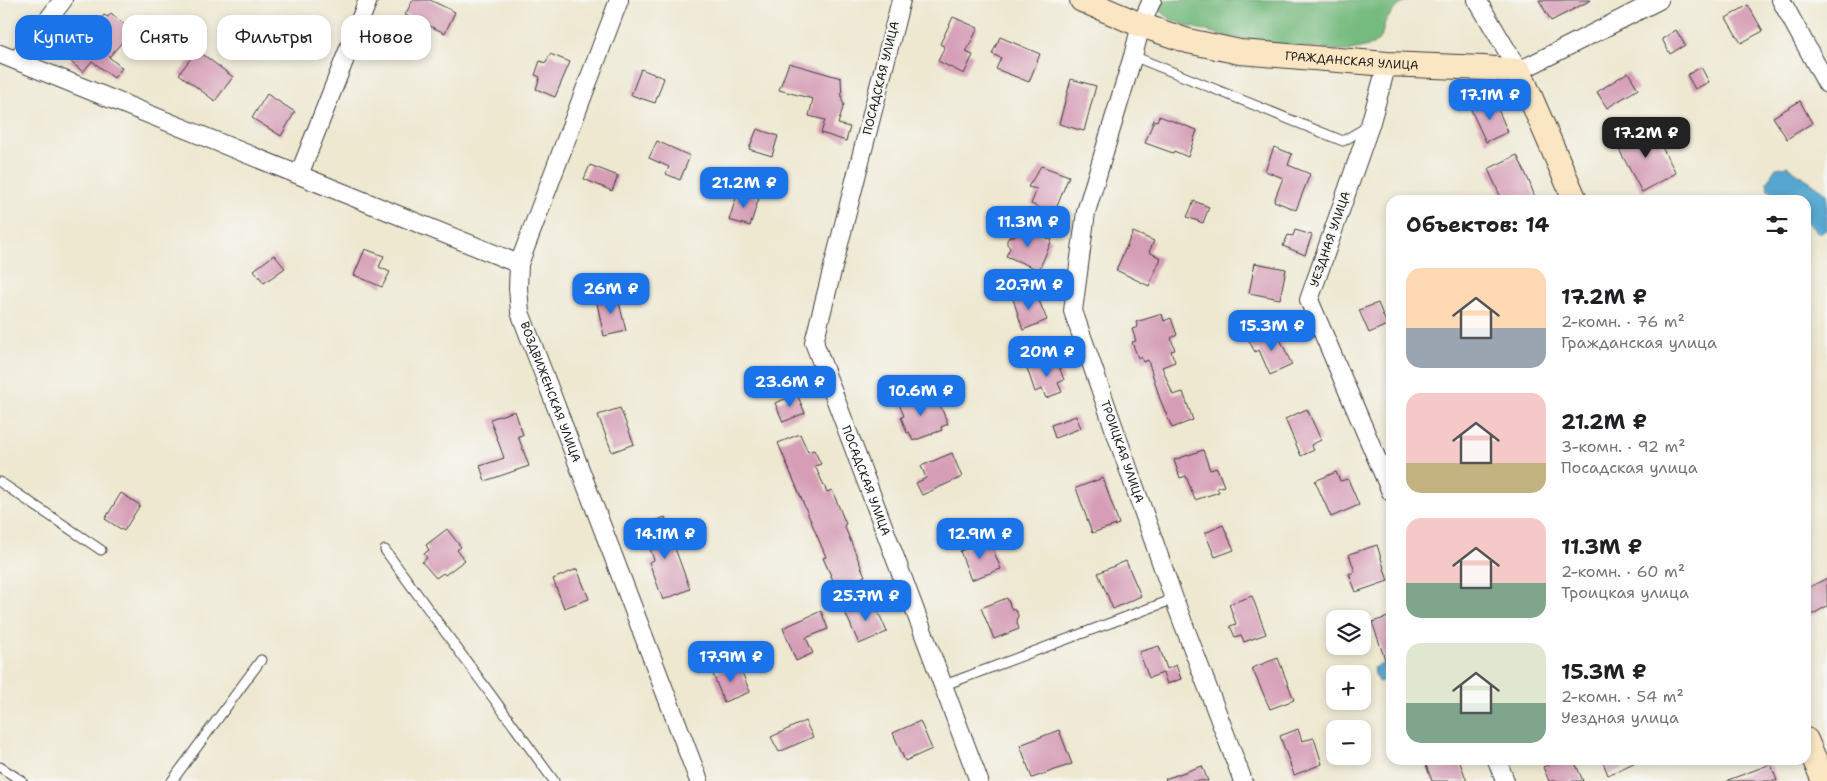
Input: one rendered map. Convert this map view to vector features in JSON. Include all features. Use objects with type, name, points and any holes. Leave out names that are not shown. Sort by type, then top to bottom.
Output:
[{"type":"street","points":[[52,15],[63,0]]},
{"type":"street","points":[[300,175],[368,0]]},
{"type":"street","name":"ВОЗДВИЖЕНСКАЯ УЛИЦА","points":[[619,0],[519,264],[520,312],[699,781]]},
{"type":"street","name":"ПОСАДСКАЯ УЛИЦА","points":[[901,0],[814,342],[979,781]]},
{"type":"street","name":"ГРАЖДАНСКАЯ УЛИЦА","points":[[1082,0],[1141,25],[1188,41],[1240,52],[1387,64],[1519,71]]},
{"type":"street","name":"ТРОИЦКАЯ УЛИЦА","points":[[1152,0],[1141,25],[1086,212],[1073,311],[1174,599],[1242,781]]},
{"type":"street","points":[[1477,0],[1519,71],[1573,195]]},
{"type":"street","points":[[1519,71],[1659,0]]},
{"type":"street","points":[[1781,0],[1827,84]]},
{"type":"street","points":[[0,54],[15,59]]},
{"type":"street","points":[[17,60],[519,264]]},
{"type":"street","name":"УЕЗДНАЯ УЛИЦА","points":[[1386,480],[1309,300],[1370,125],[1387,64]]},
{"type":"street","points":[[1811,751],[1824,781]]},
{"type":"street","points":[[1499,765],[1505,781]]},
{"type":"lane","points":[[1133,56],[1343,141],[1370,125]]},
{"type":"lane","points":[[0,482],[101,550]]},
{"type":"lane","points":[[385,550],[554,781]]},
{"type":"lane","points":[[942,686],[1174,599]]},
{"type":"lane","points":[[172,781],[261,660]]},
{"type":"lane","points":[[0,767],[22,781]]},
{"type":"green space","points":[[1161,0],[1410,0],[1402,3],[1393,11],[1385,22],[1381,38],[1373,45],[1347,51],[1229,37],[1188,26],[1172,20],[1157,8]]},
{"type":"water","points":[[1787,166],[1827,193],[1827,229],[1820,234],[1811,226],[1811,195],[1774,195],[1768,190],[1767,181],[1776,168]]},
{"type":"water","points":[[1386,663],[1386,680],[1378,682],[1373,668]]},
{"type":"building","points":[[413,0],[430,0],[455,12],[445,33],[431,27],[431,15],[405,15]]},
{"type":"building","points":[[1539,0],[1591,0],[1551,21]]},
{"type":"building","points":[[1748,5],[1763,31],[1741,43],[1726,18]]},
{"type":"building","points":[[111,13],[122,22],[122,42],[112,54],[112,15],[110,15]]},
{"type":"building","points":[[953,17],[978,28],[966,52],[973,55],[964,74],[938,61],[945,47],[940,44]]},
{"type":"building","points":[[1676,30],[1685,45],[1670,54],[1662,39]]},
{"type":"building","points":[[1000,37],[1040,54],[1029,82],[996,69],[1001,58],[992,54]]},
{"type":"building","points":[[550,54],[570,62],[555,97],[536,89],[540,77],[535,75],[540,61],[546,63]]},
{"type":"building","points":[[207,58],[233,77],[215,101],[179,74],[190,60],[207,60]]},
{"type":"building","points":[[112,60],[122,68],[114,78],[92,61],[83,72],[70,61]]},
{"type":"building","points":[[789,63],[841,78],[842,101],[844,104],[838,124],[850,127],[846,141],[821,133],[825,120],[809,116],[813,99],[779,90]]},
{"type":"building","points":[[1701,67],[1709,82],[1695,89],[1687,75]]},
{"type":"building","points":[[641,69],[664,78],[655,103],[631,95]]},
{"type":"building","points":[[1628,72],[1638,89],[1607,108],[1597,92]]},
{"type":"building","points":[[1071,79],[1096,86],[1084,131],[1059,124]]},
{"type":"building","points":[[267,94],[295,112],[281,136],[252,118]]},
{"type":"building","points":[[1494,100],[1508,132],[1486,142],[1471,110]]},
{"type":"building","points":[[1800,101],[1812,123],[1787,139],[1773,117]]},
{"type":"building","points":[[1159,116],[1197,130],[1188,157],[1145,143],[1154,120],[1157,121]]},
{"type":"building","points":[[1651,127],[1676,173],[1642,192],[1617,146]]},
{"type":"building","points":[[757,129],[778,136],[772,156],[749,149]]},
{"type":"building","points":[[657,141],[690,156],[680,180],[666,174],[669,167],[649,158]]},
{"type":"building","points":[[1274,147],[1292,154],[1288,165],[1310,174],[1296,210],[1274,201],[1283,178],[1265,171]]},
{"type":"building","points":[[1517,155],[1534,195],[1500,195],[1488,169]]},
{"type":"building","points":[[590,165],[618,176],[612,191],[584,179]]},
{"type":"building","points":[[1041,166],[1069,176],[1054,214],[1031,204],[1037,189],[1028,187]]},
{"type":"building","points":[[738,192],[759,198],[750,226],[729,220]]},
{"type":"building","points":[[1194,201],[1209,207],[1203,223],[1187,217]]},
{"type":"building","points":[[1019,226],[1052,240],[1039,270],[1006,256],[1010,248],[1007,240],[1010,236],[1015,236]]},
{"type":"building","points":[[1295,230],[1312,235],[1305,255],[1283,246],[1288,235],[1293,236]]},
{"type":"building","points":[[1133,232],[1154,241],[1149,252],[1161,258],[1149,286],[1116,270]]},
{"type":"building","points":[[365,249],[384,256],[379,267],[390,272],[382,287],[354,275]]},
{"type":"building","points":[[274,255],[285,268],[264,283],[254,270]]},
{"type":"building","points":[[1255,263],[1286,269],[1280,299],[1249,293]]},
{"type":"building","points":[[1030,292],[1032,300],[1038,298],[1047,320],[1023,330],[1013,299]]},
{"type":"building","points":[[617,294],[626,331],[604,336],[596,299]]},
{"type":"building","points":[[1378,303],[1386,325],[1369,333],[1359,310]]},
{"type":"building","points":[[1162,314],[1164,321],[1171,318],[1177,335],[1171,338],[1175,350],[1171,351],[1175,362],[1162,367],[1173,395],[1183,392],[1193,420],[1172,428],[1160,399],[1148,360],[1143,362],[1141,357],[1138,358],[1132,342],[1136,341],[1132,329],[1138,327],[1136,322]]},
{"type":"building","points":[[1276,330],[1292,365],[1270,375],[1259,350],[1255,352],[1249,341]]},
{"type":"building","points":[[1056,358],[1064,380],[1058,383],[1062,392],[1046,398],[1042,389],[1035,392],[1027,368]]},
{"type":"building","points":[[797,394],[805,413],[783,422],[775,403]]},
{"type":"building","points":[[912,394],[914,401],[930,395],[935,407],[940,405],[948,424],[941,427],[942,430],[913,441],[909,432],[907,433],[901,417],[904,416],[897,399]]},
{"type":"building","points":[[620,408],[634,444],[612,452],[598,415]]},
{"type":"building","points":[[1307,409],[1321,440],[1311,445],[1314,450],[1301,456],[1285,419]]},
{"type":"building","points":[[515,411],[523,435],[518,436],[529,466],[485,481],[480,466],[504,458],[490,419]]},
{"type":"building","points":[[1076,416],[1081,428],[1055,438],[1051,425]]},
{"type":"building","points":[[800,434],[808,452],[814,450],[821,464],[815,466],[827,492],[832,490],[865,576],[837,589],[823,558],[826,557],[778,443]]},
{"type":"building","points":[[1203,450],[1210,470],[1217,468],[1224,486],[1217,488],[1219,492],[1195,500],[1186,476],[1180,478],[1174,460]]},
{"type":"building","points":[[952,453],[962,477],[922,495],[916,483],[926,478],[921,466]]},
{"type":"building","points":[[1336,472],[1340,481],[1348,479],[1359,505],[1331,517],[1315,481]]},
{"type":"building","points":[[1103,478],[1119,524],[1092,533],[1076,488]]},
{"type":"building","points":[[121,493],[140,505],[124,531],[105,519]]},
{"type":"building","points":[[665,517],[690,589],[663,600],[649,562],[654,560],[642,526]]},
{"type":"building","points":[[1223,525],[1234,550],[1215,557],[1205,533]]},
{"type":"building","points":[[447,529],[461,547],[457,550],[465,560],[445,575],[443,573],[436,578],[422,562],[427,558],[424,554],[429,550],[426,545]]},
{"type":"building","points":[[989,540],[1001,569],[971,580],[960,551]]},
{"type":"building","points":[[1377,545],[1386,574],[1386,582],[1356,592],[1349,574],[1355,572],[1349,554]]},
{"type":"building","points":[[1126,561],[1141,596],[1113,609],[1098,573]]},
{"type":"building","points":[[577,569],[589,599],[564,608],[553,579]]},
{"type":"building","points":[[1827,578],[1827,606],[1811,615],[1811,586]]},
{"type":"building","points":[[1252,596],[1266,634],[1244,642],[1241,635],[1235,637],[1230,626],[1236,624],[1229,604]]},
{"type":"building","points":[[1007,598],[1011,608],[1018,615],[1017,623],[1019,629],[994,639],[981,608]]},
{"type":"building","points":[[873,600],[887,632],[859,644],[845,612]]},
{"type":"building","points":[[821,611],[828,629],[806,638],[813,653],[796,661],[783,628]]},
{"type":"building","points":[[1386,618],[1386,662],[1372,622]]},
{"type":"building","points":[[1159,646],[1167,669],[1176,665],[1181,679],[1167,684],[1163,673],[1149,678],[1139,652]]},
{"type":"building","points":[[1278,658],[1294,700],[1270,709],[1252,668]]},
{"type":"building","points":[[739,665],[750,692],[724,702],[713,674]]},
{"type":"building","points":[[805,721],[813,737],[779,752],[771,737]]},
{"type":"building","points":[[920,721],[932,749],[905,761],[893,733]]},
{"type":"building","points":[[1298,729],[1302,741],[1314,738],[1322,764],[1294,775],[1280,736]]},
{"type":"building","points":[[1059,730],[1072,764],[1032,778],[1020,745]]},
{"type":"building","points":[[1426,765],[1461,765],[1467,781],[1432,781]]},
{"type":"building","points":[[1548,765],[1576,765],[1583,781],[1549,781],[1543,767]]},
{"type":"building","points":[[1604,765],[1629,765],[1608,775]]},
{"type":"building","points":[[1771,765],[1777,781],[1728,781]]},
{"type":"building","points":[[1202,766],[1208,781],[1166,781],[1165,779]]}]
